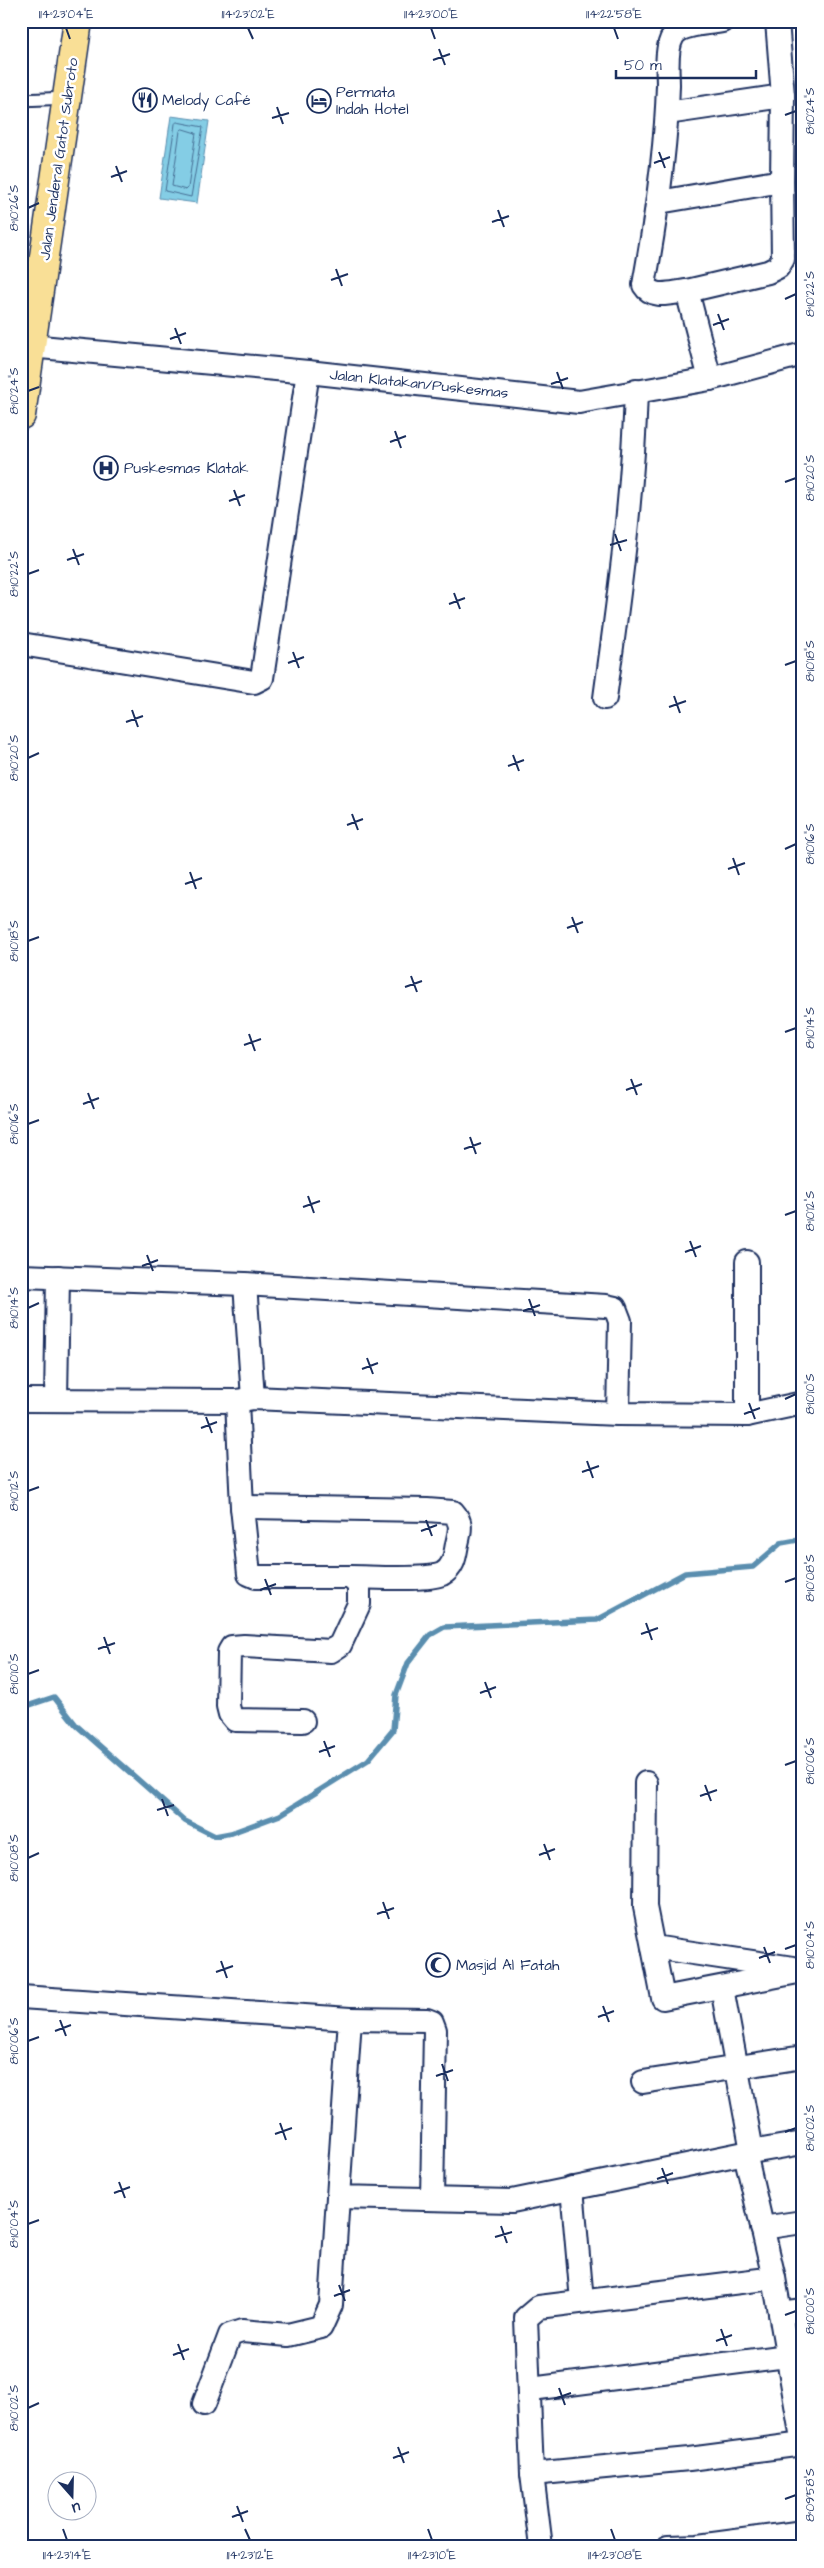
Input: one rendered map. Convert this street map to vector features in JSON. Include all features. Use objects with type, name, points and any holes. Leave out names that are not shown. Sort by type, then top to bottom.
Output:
[{"type":"highway","name":"Jalan Jenderal Gatot Subroto","points":[[22,407],[30,346],[31,277],[68,98],[78,21]]},
{"type":"street","points":[[722,21],[681,29],[673,36],[669,48],[667,113],[659,202],[644,285],[648,292],[656,294],[687,290],[768,272],[778,267],[784,259],[782,181],[783,96],[777,21]]},
{"type":"street","points":[[667,113],[783,96]]},
{"type":"street","points":[[659,202],[782,181]]},
{"type":"street","points":[[687,290],[710,379]]},
{"type":"street","name":"Jalan Klatakan/Puskesmas","points":[[30,346],[308,372],[579,402],[710,379],[803,354]]},
{"type":"street","points":[[21,644],[259,681],[262,678],[308,372]]},
{"type":"street","points":[[605,698],[627,539],[634,452],[636,392]]},
{"type":"street","points":[[747,1262],[747,1415]]},
{"type":"street","points":[[21,1276],[245,1284],[606,1306],[614,1308],[620,1321],[618,1414]]},
{"type":"street","points":[[56,1399],[58,1277]]},
{"type":"street","points":[[242,1507],[453,1512],[459,1518],[461,1528],[453,1564],[443,1573],[430,1576],[256,1577],[249,1574],[242,1507],[245,1399],[245,1284]]},
{"type":"street","points":[[21,1400],[245,1399],[618,1414],[747,1415],[803,1403]]},
{"type":"street","points":[[303,1721],[236,1720],[230,1714],[228,1706],[229,1652],[232,1647],[244,1646],[331,1652],[340,1645],[359,1604],[359,1585],[350,1577]]},
{"type":"street","points":[[646,1783],[646,1907],[663,1998],[722,1988],[803,1970]]},
{"type":"street","points":[[653,1948],[803,1970]]},
{"type":"street","points":[[532,2474],[689,2459],[803,2444],[799,2395],[787,2356],[774,2278],[762,2228],[722,1988]]},
{"type":"street","points":[[21,1997],[350,2019],[427,2020],[432,2022],[435,2030],[432,2199]]},
{"type":"street","points":[[204,2404],[230,2335],[242,2332],[288,2335],[321,2327],[331,2305],[350,2019]]},
{"type":"street","points":[[643,2082],[803,2057]]},
{"type":"street","points":[[338,2197],[512,2201],[748,2152],[803,2144]]},
{"type":"street","points":[[572,2188],[582,2301]]},
{"type":"street","points":[[762,2228],[803,2222]]},
{"type":"street","points":[[541,2547],[532,2474],[531,2389],[526,2318],[539,2307],[774,2278]]},
{"type":"street","points":[[780,2313],[803,2310]]},
{"type":"street","points":[[531,2389],[787,2356]]},
{"type":"street","points":[[668,2547],[698,2546],[803,2532]]},
{"type":"lane","points":[[21,100],[68,98]]},
{"type":"water","points":[[171,116],[209,121],[197,203],[159,198]]},
{"type":"waterway","points":[[21,1708],[54,1697],[76,1725],[185,1821],[215,1836],[231,1833],[280,1815],[368,1760],[393,1730],[396,1695],[408,1663],[430,1635],[444,1627],[597,1620],[685,1573],[753,1567],[781,1543],[803,1539]]},
{"type":"place","name":"Melody Café","points":[[145,100]]},
{"type":"place","name":"Permata Indah Hotel","points":[[319,101]]},
{"type":"place","name":"Puskesmas Klatak","points":[[106,468]]},
{"type":"place","name":"Masjid Al Fatah","points":[[438,1965]]}]
